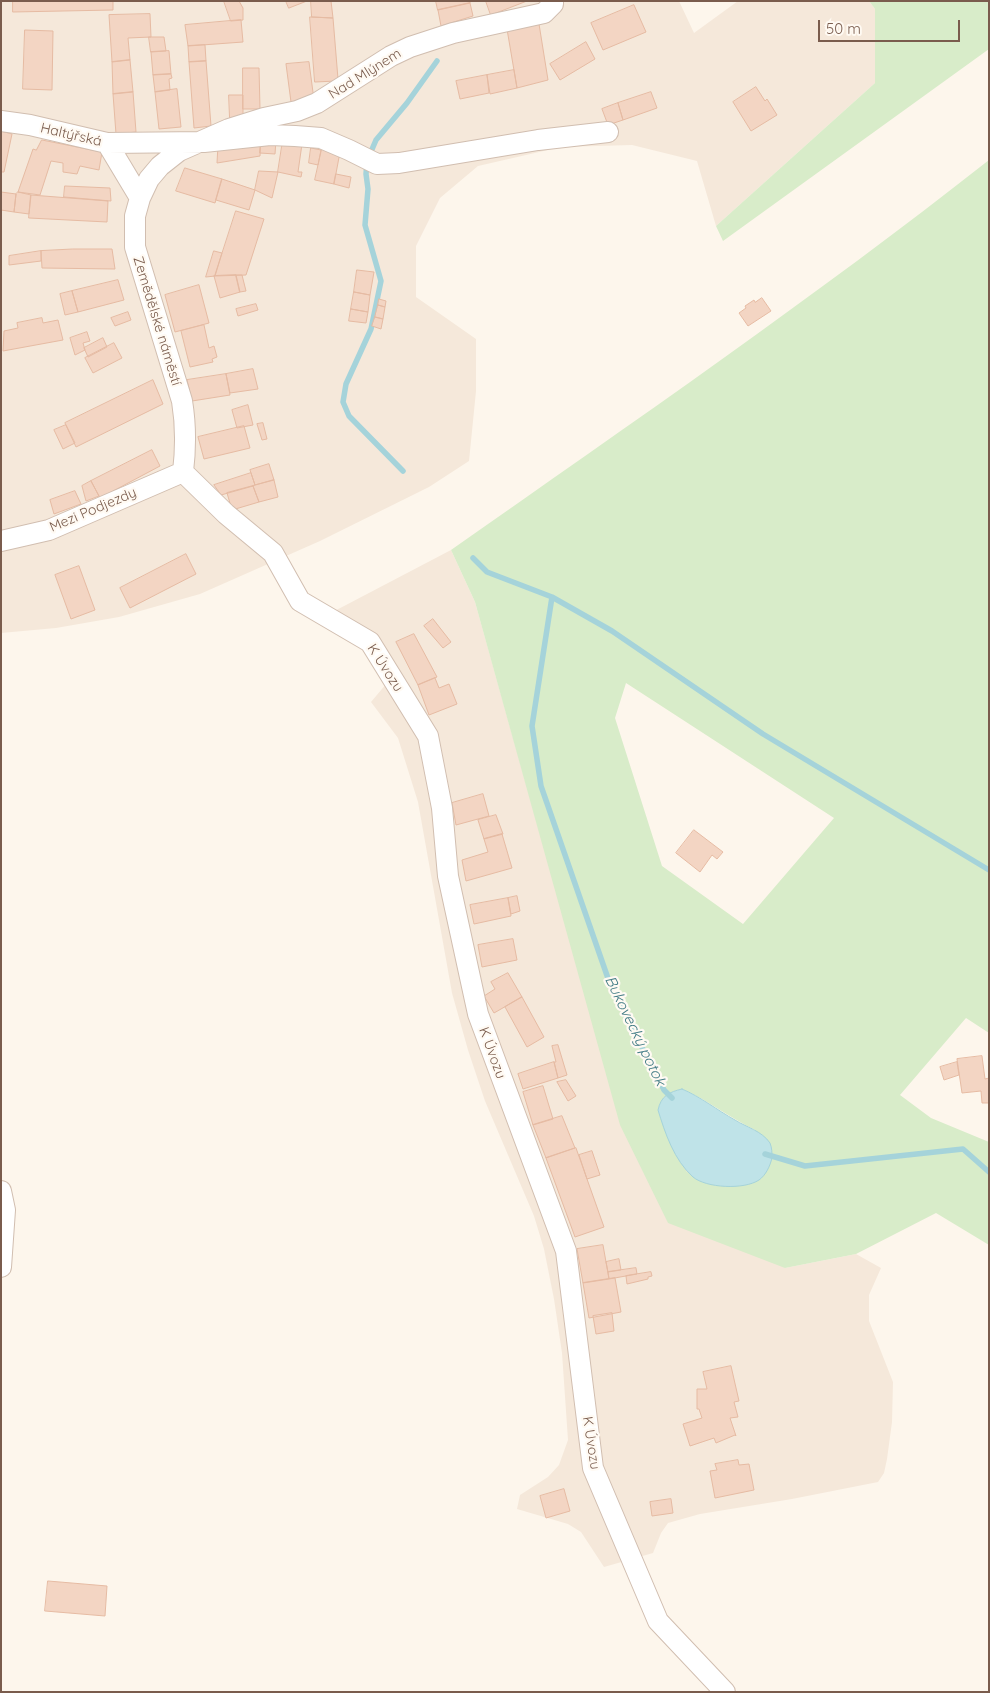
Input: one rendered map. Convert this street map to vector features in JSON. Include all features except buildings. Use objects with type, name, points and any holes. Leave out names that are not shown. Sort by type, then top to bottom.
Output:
[{"type":"street","name":"Nad Mlýnem","points":[[204,142],[229,129],[264,118],[297,111],[317,103],[391,56],[410,47],[453,34],[544,13],[553,4],[553,1]]},
{"type":"street","name":"Haltýřská","points":[[1,121],[30,125],[107,143],[140,198]]},
{"type":"street","points":[[107,143],[204,142],[270,135],[321,138],[377,164],[399,163],[538,140],[608,132]]},
{"type":"street","name":"Zemědělské náměstí","points":[[183,472],[186,424],[182,401],[135,247],[135,216],[140,198],[149,179],[160,166],[179,152],[204,142]]},
{"type":"street","name":"Mezi Podjezdy","points":[[1,541],[49,530],[183,472]]},
{"type":"street","name":"K Úvozu","points":[[183,472],[226,514],[273,553],[300,601],[370,642],[428,736],[442,808],[448,876],[478,1014],[566,1251],[593,1468],[658,1621],[725,1692]]},
{"type":"street","points":[[1,1191],[5,1210],[1,1268]]},
{"type":"shaded area","points":[[1,1],[679,1],[694,33],[738,1],[869,1],[875,9],[875,83],[716,226],[697,161],[632,145],[561,147],[478,166],[440,198],[416,246],[416,297],[476,339],[476,391],[469,461],[429,487],[320,541],[200,594],[119,617],[56,628],[1,633]]},
{"type":"shaded area","points":[[451,550],[475,602],[542,841],[785,1268],[856,1254],[881,1268],[869,1295],[869,1321],[893,1382],[892,1422],[887,1459],[884,1473],[878,1482],[792,1499],[700,1514],[668,1523],[661,1533],[653,1553],[604,1567],[581,1532],[568,1524],[517,1509],[520,1495],[548,1477],[559,1465],[568,1440],[562,1353],[544,1249],[534,1216],[485,1101],[468,1050],[452,993],[418,802],[398,738],[371,702],[392,677],[370,642],[325,616]]},
{"type":"green space","points":[[869,1],[989,1],[989,49],[723,241],[716,226],[875,83],[875,9]]},
{"type":"green space","points":[[989,160],[989,1033],[966,1018],[900,1095],[931,1118],[989,1142],[989,1245],[936,1213],[856,1254],[785,1268],[668,1223],[620,1125],[475,602],[451,550],[723,359]],"holes":[[[626,683],[834,818],[743,924],[662,866],[615,718]],[[682,1089],[755,1130],[729,1186],[687,1172],[674,1152],[658,1110],[661,1101],[667,1095]]]},
{"type":"water","points":[[682,1089],[767,1139],[771,1145],[772,1158],[767,1170],[759,1180],[735,1186],[707,1184],[693,1177],[680,1163],[671,1146],[658,1110],[661,1101],[666,1095]]},
{"type":"waterway","points":[[403,471],[349,416],[343,402],[346,384],[371,329],[381,281],[365,225],[368,189],[367,161],[376,140],[407,103],[437,61]]},
{"type":"waterway","points":[[473,558],[487,572],[552,597],[612,631],[763,734],[989,870]]},
{"type":"waterway","name":"Bukovecký potok","points":[[552,597],[532,726],[541,786],[611,987],[664,1090],[672,1098]]},
{"type":"waterway","name":"Bukovecký potok","points":[[765,1154],[805,1166],[963,1149],[989,1172]]}]
